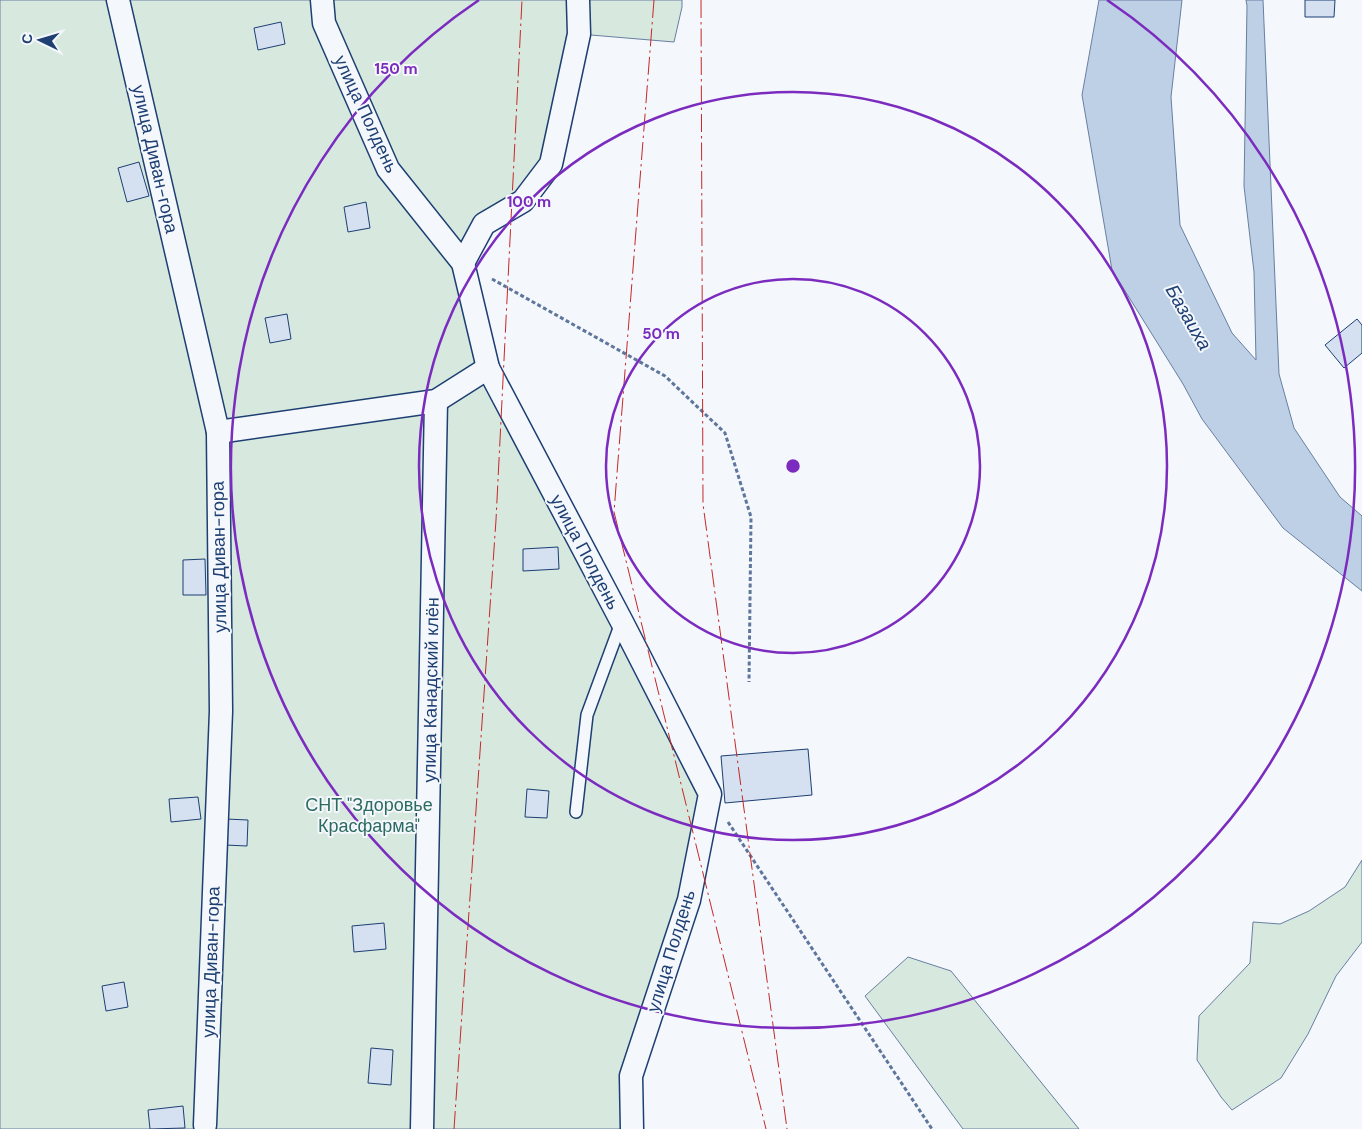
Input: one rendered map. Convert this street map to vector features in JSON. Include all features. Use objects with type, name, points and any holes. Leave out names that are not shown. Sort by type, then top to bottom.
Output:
[{"type":"street","name":"улица Диван-гора","points":[[118,0],[218,432],[221,711],[205,1125]]},
{"type":"street","name":"улица Полдень","points":[[322,0],[324,24],[388,169],[463,263],[488,368],[710,794],[689,900],[631,1076],[632,1129]]},
{"type":"street","points":[[463,263],[484,224],[523,202],[551,164],[579,34],[578,0]]},
{"type":"street","points":[[218,432],[436,401],[488,368]]},
{"type":"street","name":"улица Канадский клён","points":[[422,1129],[436,401]]},
{"type":"lane","points":[[576,812],[587,715],[622,622]]},
{"type":"path","points":[[463,263],[665,376],[725,433],[751,517],[748,682]]},
{"type":"path","points":[[710,794],[932,1129]]},
{"type":"green space","name":"СНТ \"Здоровье Красфарма\"","points":[[0,0],[682,0],[674,42],[579,34],[551,164],[484,224],[463,263],[488,368],[710,794],[631,1076],[632,1129],[0,1129]]},
{"type":"green space","points":[[1362,860],[1362,942],[1336,976],[1308,1034],[1281,1078],[1232,1110],[1221,1097],[1197,1060],[1199,1016],[1250,963],[1253,922],[1280,924],[1309,911],[1345,887]]},
{"type":"green space","points":[[908,957],[951,971],[1079,1129],[963,1129],[865,996]]},
{"type":"water","name":"Базаиха","points":[[1099,0],[1182,0],[1171,97],[1180,225],[1232,333],[1256,360],[1254,272],[1244,186],[1246,0],[1263,0],[1279,374],[1294,428],[1340,497],[1362,516],[1362,591],[1283,528],[1202,419],[1183,384],[1112,270],[1082,95]]},
{"type":"building","points":[[1305,0],[1335,0],[1334,17],[1305,17]]},
{"type":"building","points":[[281,22],[285,44],[258,50],[254,28]]},
{"type":"building","points":[[139,162],[149,196],[127,202],[118,168]]},
{"type":"building","points":[[366,202],[370,228],[348,232],[344,207]]},
{"type":"building","points":[[287,314],[291,339],[270,343],[265,318]]},
{"type":"building","points":[[1357,319],[1362,325],[1362,353],[1344,368],[1325,345]]},
{"type":"building","points":[[558,547],[559,569],[523,571],[523,549]]},
{"type":"building","points":[[205,559],[206,595],[183,595],[183,560]]},
{"type":"building","points":[[808,749],[812,795],[725,803],[721,756]]},
{"type":"building","points":[[527,789],[549,791],[547,818],[525,817]]},
{"type":"building","points":[[198,797],[201,819],[171,822],[169,799]]},
{"type":"building","points":[[226,819],[248,820],[247,846],[225,845]]},
{"type":"building","points":[[384,923],[386,949],[354,952],[352,926]]},
{"type":"building","points":[[124,982],[128,1007],[106,1011],[102,986]]},
{"type":"building","points":[[371,1048],[393,1050],[391,1085],[368,1083]]},
{"type":"building","points":[[183,1106],[185,1128],[150,1129],[148,1110]]},
{"type":"power","points":[[454,1129],[496,520],[522,0]]},
{"type":"power","points":[[654,0],[614,512],[766,1129]]},
{"type":"power","points":[[701,0],[703,504],[787,1129]]}]
